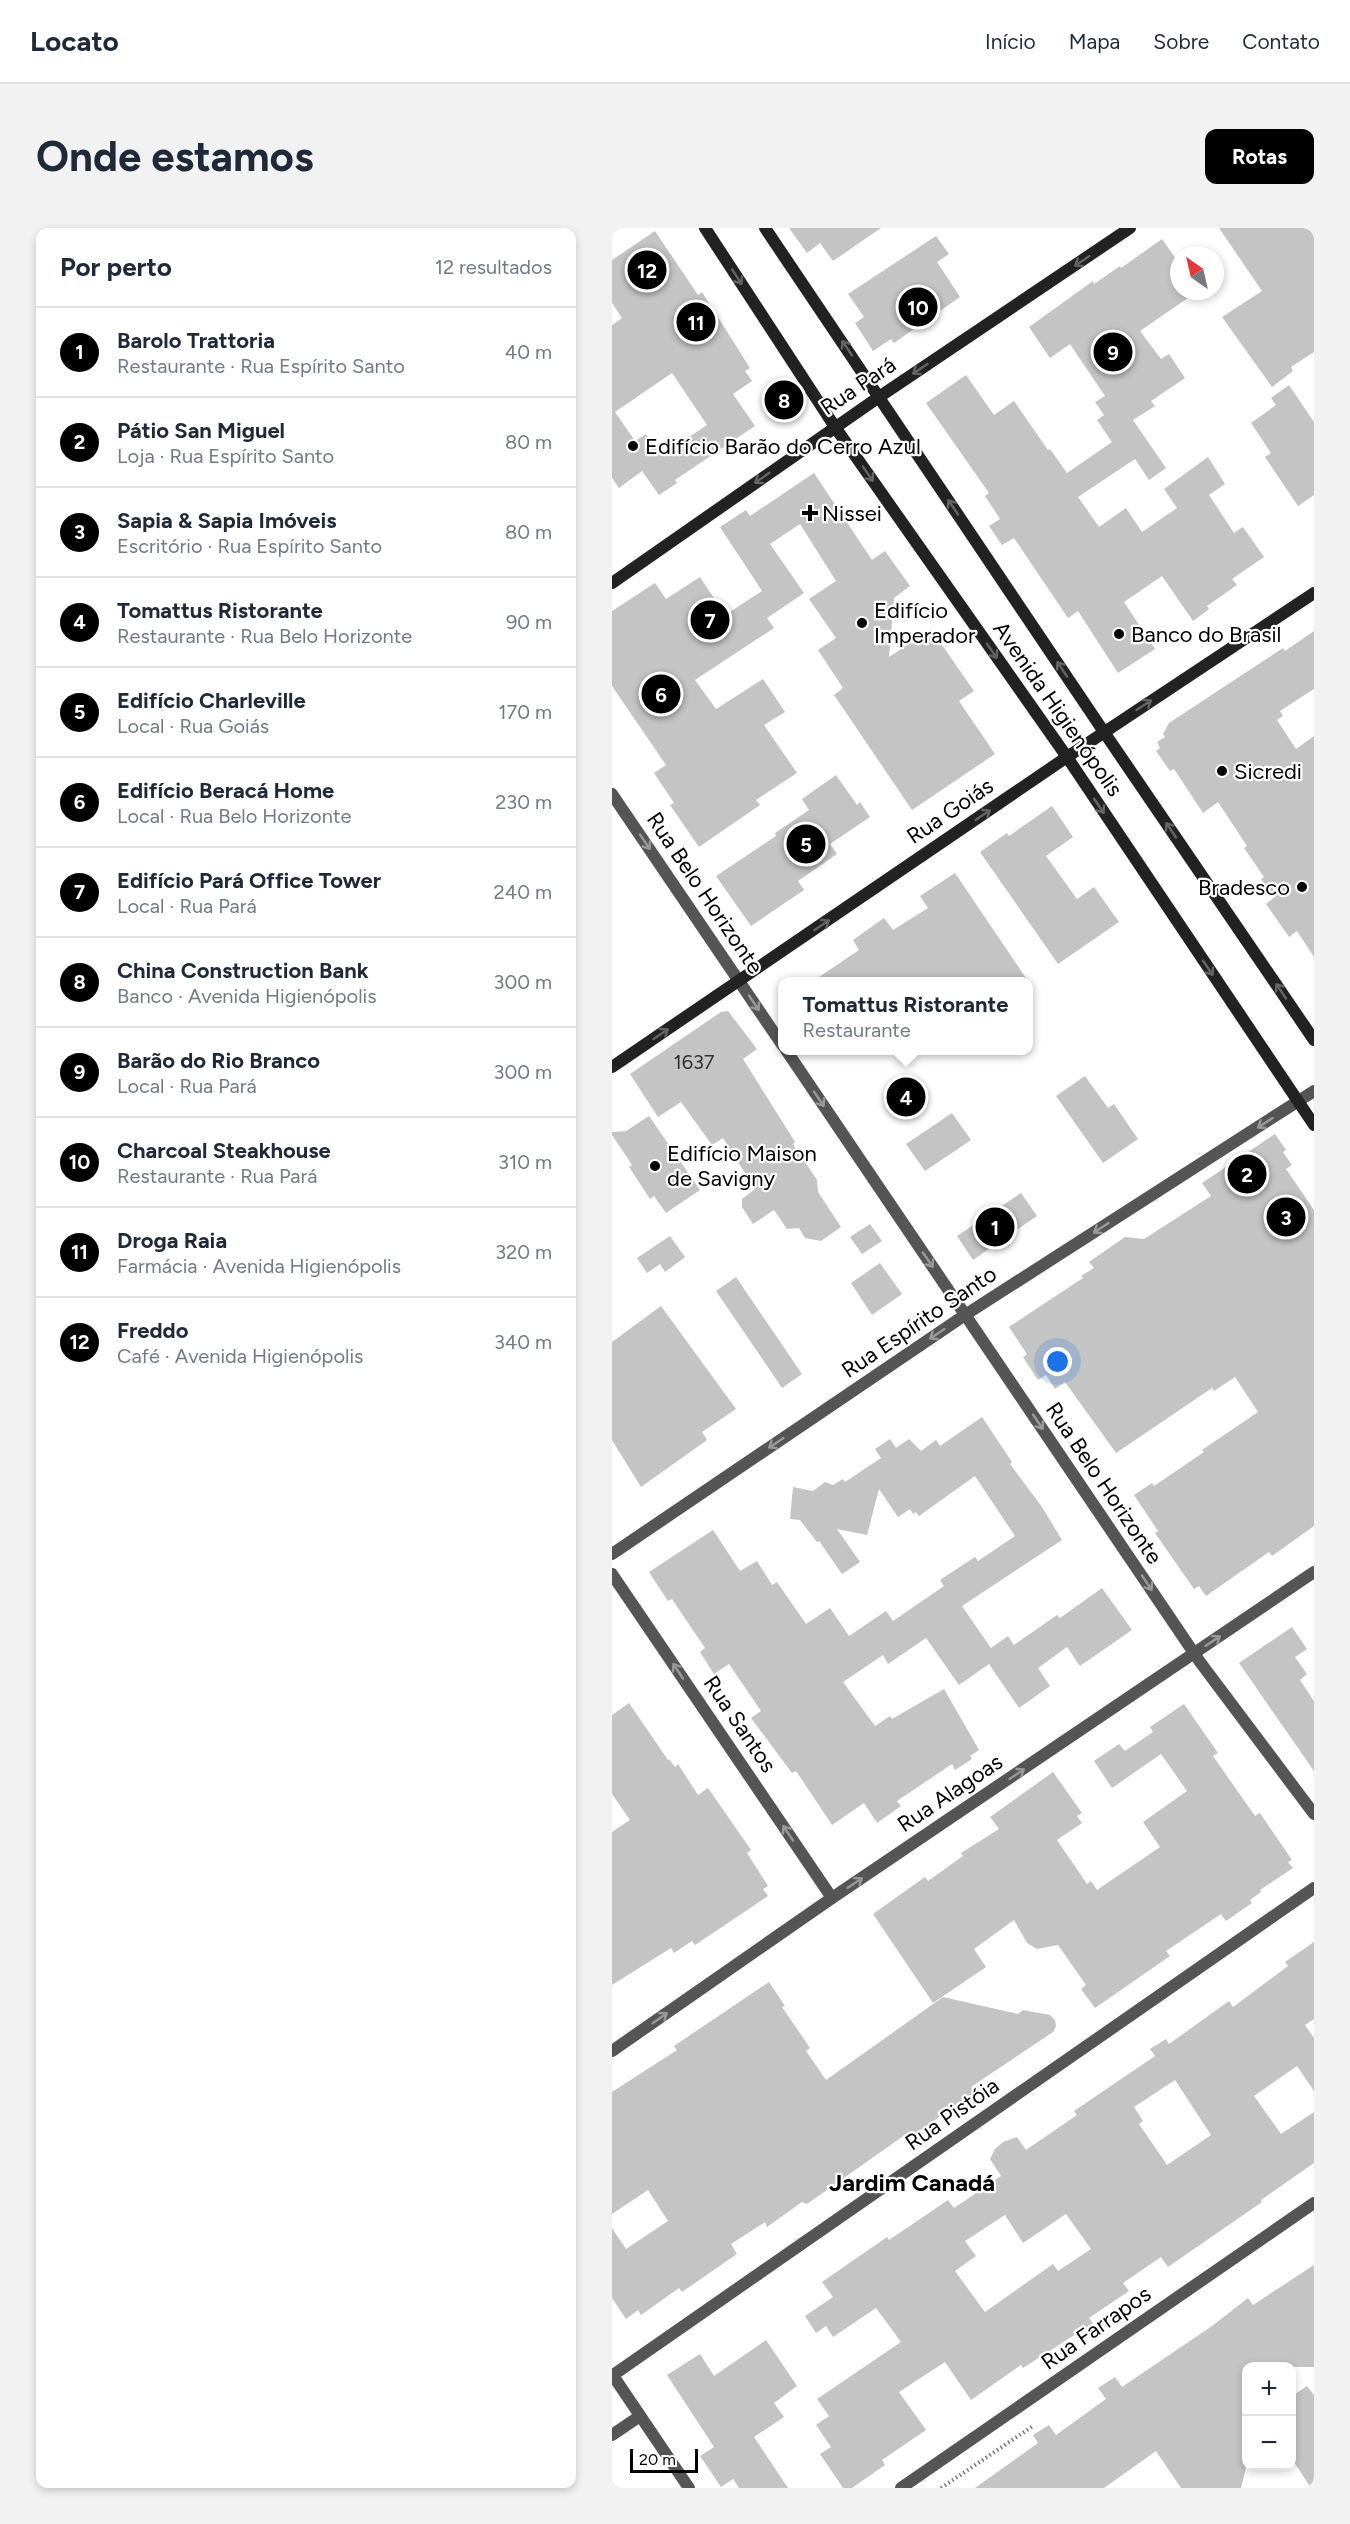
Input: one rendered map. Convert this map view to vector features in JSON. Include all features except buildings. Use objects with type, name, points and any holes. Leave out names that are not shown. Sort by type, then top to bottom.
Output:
[{"type":"main road","name":"Avenida Higienópolis","points":[[705,228],[835,427],[1067,757],[1314,1125]]},
{"type":"main road","name":"Avenida Higienópolis","points":[[765,228],[1314,1040]]},
{"type":"main road","name":"Rua Pará","points":[[612,583],[835,427],[1130,228]]},
{"type":"main road","name":"Rua Goiás","points":[[612,1067],[1104,732],[1314,593]]},
{"type":"street","name":"Rua Belo Horizonte","points":[[612,794],[778,1038]]},
{"type":"street","name":"Rua Belo Horizonte","points":[[789,1055],[1194,1653],[1314,1814]]},
{"type":"street","name":"Rua Espírito Santo","points":[[612,1554],[965,1315],[1314,1091]]},
{"type":"street","name":"Rua Alagoas","points":[[612,2051],[832,1898],[1314,1572]]},
{"type":"street","name":"Rua Santos","points":[[612,1574],[832,1898]]},
{"type":"street","name":"Rua Pistóia","points":[[613,2375],[1314,1888]]},
{"type":"street","name":"Rua Farrapos","points":[[901,2488],[1314,2203]]},
{"type":"street","points":[[613,2375],[689,2488]]},
{"type":"street","points":[[612,2434],[640,2415]]},
{"type":"path","points":[[941,2488],[1033,2426]]},
{"type":"place","name":"Freddo","points":[[647,270]]},
{"type":"place","name":"Charcoal Steakhouse","points":[[918,307]]},
{"type":"place","name":"Droga Raia","points":[[696,322]]},
{"type":"place","name":"Barão do Rio Branco","points":[[1113,352]]},
{"type":"place","name":"China Construction Bank","points":[[784,400]]},
{"type":"place","name":"Edifício Barão do Cerro Azul","points":[[633,446]]},
{"type":"place","name":"Nissei","points":[[810,513]]},
{"type":"place","name":"Edifício Pará Office Tower","points":[[710,620]]},
{"type":"place","name":"Edifício Imperador","points":[[862,623]]},
{"type":"place","name":"Banco do Brasil","points":[[1119,634]]},
{"type":"place","name":"Edifício Beracá Home","points":[[661,694]]},
{"type":"place","name":"Sicredi","points":[[1222,771]]},
{"type":"place","name":"Edifício Charleville","points":[[806,844]]},
{"type":"place","name":"Bradesco","points":[[1302,887]]},
{"type":"place","name":"Tomattus Ristorante","points":[[906,1097]]},
{"type":"place","name":"Edifício Maison de Savigny","points":[[655,1166]]},
{"type":"place","name":"Pátio San Miguel","points":[[1247,1174]]},
{"type":"place","name":"Sapia & Sapia Imóveis","points":[[1286,1217]]},
{"type":"place","name":"Barolo Trattoria","points":[[995,1227]]},
{"type":"district","name":"Jardim Canadá","points":[[912,2182]]}]
